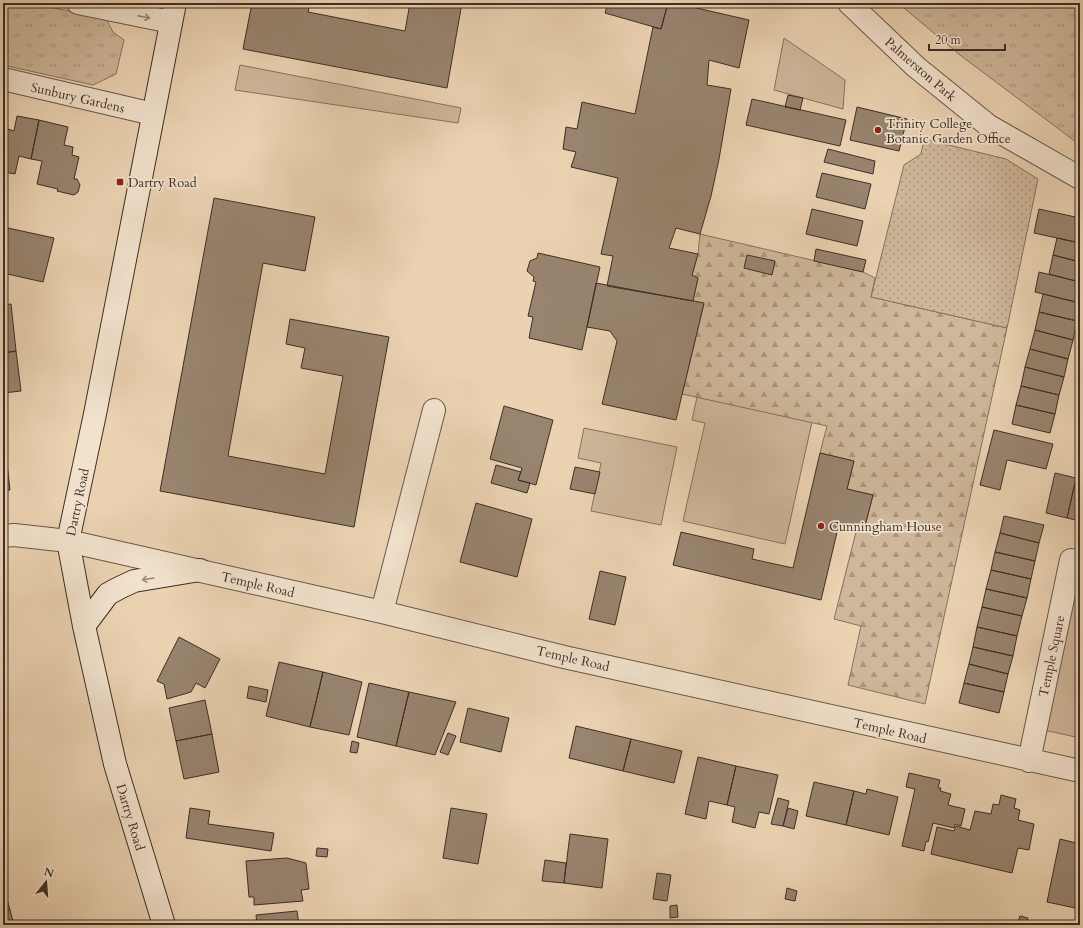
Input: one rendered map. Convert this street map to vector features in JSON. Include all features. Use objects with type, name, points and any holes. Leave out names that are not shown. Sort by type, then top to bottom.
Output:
[{"type":"street","points":[[78,3],[173,12]]},
{"type":"street","name":"Palmerston Park","points":[[849,3],[916,67],[989,126],[1080,178]]},
{"type":"street","name":"Dartry Road","points":[[164,925],[115,764],[84,626],[68,541],[96,414],[173,12]]},
{"type":"street","name":"Sunbury Gardens","points":[[3,79],[153,114]]},
{"type":"street","points":[[382,612],[434,410]]},
{"type":"street","name":"Temple Road","points":[[3,536],[14,535],[68,541],[382,612],[564,657],[1029,761],[1080,771]]},
{"type":"street","name":"Temple Square","points":[[1029,761],[1071,560],[1080,562]]},
{"type":"street","points":[[84,626],[108,594],[129,583],[200,570]]},
{"type":"green space","points":[[3,3],[31,3],[106,19],[113,32],[124,40],[116,74],[93,85],[3,65]]},
{"type":"green space","points":[[898,3],[1080,3],[1080,145],[960,55]]},
{"type":"green space","points":[[784,38],[845,80],[843,109],[774,90]]},
{"type":"green space","points":[[240,65],[461,108],[458,123],[235,90]]},
{"type":"green space","points":[[924,139],[1006,159],[1038,179],[1007,328],[871,297],[904,165],[921,154]]},
{"type":"green space","points":[[700,234],[863,272],[875,278],[871,297],[1007,328],[925,704],[848,685],[861,626],[834,619],[857,528],[864,530],[873,495],[847,489],[854,461],[820,453],[827,426],[682,394],[704,304],[693,301],[698,278],[692,275],[698,254]]},
{"type":"green space","points":[[697,397],[812,422],[785,544],[683,521],[705,423],[692,420]]},
{"type":"green space","points":[[584,428],[677,447],[661,525],[591,511],[601,463],[578,458]]},
{"type":"green space","points":[[1076,582],[1080,583],[1080,738],[1044,730]]},
{"type":"building","points":[[252,3],[310,3],[308,12],[405,31],[410,3],[462,3],[447,88],[243,49]]},
{"type":"building","points":[[608,3],[668,3],[661,29],[605,13]]},
{"type":"building","points":[[668,3],[675,3],[749,20],[739,68],[709,60],[707,85],[731,89],[719,159],[711,196],[700,234],[676,228],[669,248],[698,254],[692,275],[698,278],[693,301],[607,286],[613,256],[601,254],[618,178],[571,167],[576,152],[563,149],[566,127],[577,129],[582,102],[635,114],[653,27],[661,29]]},
{"type":"building","points":[[788,95],[803,98],[800,110],[785,107]]},
{"type":"building","points":[[752,99],[846,120],[840,146],[746,125]]},
{"type":"building","name":"Trinity College Botanic Garden Office","points":[[857,107],[907,119],[899,151],[850,140]]},
{"type":"building","points":[[17,116],[39,120],[31,159],[19,156],[15,174],[4,172],[3,151],[8,129],[14,131]]},
{"type":"building","points":[[39,120],[68,127],[64,145],[73,147],[72,155],[79,157],[74,179],[77,179],[80,185],[78,192],[74,195],[37,184],[42,161],[31,159]]},
{"type":"building","points":[[828,149],[875,161],[873,174],[824,162]]},
{"type":"building","points":[[822,173],[871,184],[865,209],[816,197]]},
{"type":"building","points":[[214,198],[315,217],[305,271],[263,263],[228,456],[325,474],[343,376],[301,368],[305,348],[286,344],[290,319],[389,337],[354,527],[160,491]]},
{"type":"building","points":[[812,209],[863,221],[857,246],[806,234]]},
{"type":"building","points":[[1039,209],[1080,218],[1080,243],[1034,233]]},
{"type":"building","points":[[8,228],[54,238],[43,282],[3,273],[3,249]]},
{"type":"building","points":[[1057,238],[1080,243],[1080,262],[1053,255]]},
{"type":"building","points":[[816,249],[866,260],[863,272],[814,261]]},
{"type":"building","points":[[538,253],[600,267],[582,350],[529,338],[533,317],[528,316],[536,282],[533,281],[534,277],[527,271],[530,261],[537,258]]},
{"type":"building","points":[[747,255],[775,261],[772,275],[744,268]]},
{"type":"building","points":[[1053,255],[1080,262],[1080,282],[1049,274]]},
{"type":"building","points":[[1039,272],[1080,282],[1080,303],[1035,292]]},
{"type":"building","points":[[596,283],[704,303],[676,420],[602,404],[617,341],[610,331],[587,327]]},
{"type":"building","points":[[1043,294],[1080,303],[1080,311],[1077,321],[1039,312]]},
{"type":"building","points":[[11,304],[16,351],[3,353],[3,305]]},
{"type":"building","points":[[1039,312],[1077,321],[1073,340],[1035,330]]},
{"type":"building","points":[[1035,330],[1073,340],[1068,359],[1030,349]]},
{"type":"building","points":[[1030,349],[1068,359],[1064,377],[1025,367]]},
{"type":"building","points":[[16,351],[21,391],[3,393],[3,353]]},
{"type":"building","points":[[1025,367],[1064,377],[1059,395],[1021,386]]},
{"type":"building","points":[[1021,386],[1059,395],[1055,414],[1016,405]]},
{"type":"building","points":[[1016,405],[1055,414],[1050,433],[1012,424]]},
{"type":"building","points":[[504,406],[553,420],[536,485],[518,480],[522,468],[490,459]]},
{"type":"building","points":[[3,428],[6,455],[3,456]]},
{"type":"building","points":[[994,430],[1053,444],[1046,469],[1007,460],[1000,490],[980,485]]},
{"type":"building","name":"Cunningham House","points":[[820,453],[854,461],[847,489],[873,495],[864,530],[839,524],[821,600],[673,565],[681,532],[754,549],[752,559],[793,568]]},
{"type":"building","points":[[6,455],[10,490],[3,491],[3,456]]},
{"type":"building","points":[[496,465],[521,472],[518,480],[530,483],[527,493],[491,483]]},
{"type":"building","points":[[575,467],[600,472],[595,494],[570,489]]},
{"type":"building","points":[[1055,473],[1076,478],[1067,518],[1046,513]]},
{"type":"building","points":[[1076,478],[1080,479],[1080,521],[1067,518]]},
{"type":"building","points":[[476,503],[532,519],[517,577],[460,562]]},
{"type":"building","points":[[1004,516],[1044,525],[1039,543],[1000,533]]},
{"type":"building","points":[[1000,533],[1039,543],[1035,561],[995,552]]},
{"type":"building","points":[[995,552],[1035,561],[1031,579],[991,570]]},
{"type":"building","points":[[991,570],[1031,579],[1027,598],[986,589]]},
{"type":"building","points":[[600,571],[626,577],[615,625],[589,619]]},
{"type":"building","points":[[986,589],[1027,598],[1022,616],[982,607]]},
{"type":"building","points":[[982,607],[1022,616],[1017,636],[977,627]]},
{"type":"building","points":[[977,627],[1017,636],[1013,656],[973,647]]},
{"type":"building","points":[[179,637],[220,659],[205,688],[196,683],[191,692],[167,699],[164,684],[157,681]]},
{"type":"building","points":[[973,647],[1013,656],[1008,674],[969,664]]},
{"type":"building","points":[[279,662],[323,672],[310,727],[266,716]]},
{"type":"building","points":[[969,664],[1008,674],[1004,692],[964,683]]},
{"type":"building","points":[[323,672],[362,682],[349,735],[310,727]]},
{"type":"building","points":[[369,683],[409,692],[396,746],[357,737]]},
{"type":"building","points":[[964,683],[1004,692],[999,713],[959,703]]},
{"type":"building","points":[[249,686],[268,690],[266,702],[247,698]]},
{"type":"building","points":[[409,692],[456,702],[435,755],[396,746]]},
{"type":"building","points":[[205,700],[212,734],[176,741],[169,708]]},
{"type":"building","points":[[468,708],[509,718],[501,752],[460,742]]},
{"type":"building","points":[[576,726],[631,739],[623,771],[569,758]]},
{"type":"building","points":[[448,733],[456,736],[448,755],[440,752]]},
{"type":"building","points":[[212,734],[219,772],[184,779],[176,741]]},
{"type":"building","points":[[631,739],[682,751],[674,783],[623,771]]},
{"type":"building","points":[[352,741],[359,743],[357,753],[350,752]]},
{"type":"building","points":[[698,757],[736,766],[727,805],[709,801],[706,819],[685,814]]},
{"type":"building","points":[[736,766],[778,775],[769,814],[759,812],[755,828],[732,822],[735,807],[727,805]]},
{"type":"building","points":[[909,773],[940,780],[938,788],[941,788],[940,791],[951,794],[948,805],[965,809],[961,826],[955,824],[954,828],[933,823],[924,851],[902,846],[915,789],[906,787]]},
{"type":"building","points":[[814,782],[854,791],[846,825],[806,816]]},
{"type":"building","points":[[867,789],[898,797],[889,835],[846,825],[854,791],[866,794]]},
{"type":"building","points":[[1001,795],[1016,799],[1014,808],[1020,810],[1018,820],[1034,824],[1029,850],[1018,848],[1012,873],[931,854],[937,827],[954,831],[956,826],[970,830],[975,811],[991,814],[993,804],[999,805]]},
{"type":"building","points":[[778,798],[789,801],[783,826],[771,824]]},
{"type":"building","points":[[190,808],[210,811],[208,824],[274,833],[271,851],[186,838]]},
{"type":"building","points":[[451,808],[487,814],[478,864],[443,858]]},
{"type":"building","points":[[788,808],[798,811],[794,829],[783,826]]},
{"type":"building","points":[[570,834],[608,839],[602,888],[564,883]]},
{"type":"building","points":[[1060,839],[1080,844],[1080,909],[1047,902]]},
{"type":"building","points":[[317,848],[328,849],[327,857],[316,856]]},
{"type":"building","points":[[287,858],[306,863],[309,889],[301,890],[303,901],[254,905],[254,897],[249,897],[246,861]]},
{"type":"building","points":[[545,860],[566,863],[564,883],[542,881]]},
{"type":"building","points":[[657,873],[671,875],[667,901],[653,899]]},
{"type":"building","points":[[3,884],[10,910],[3,912]]},
{"type":"building","points":[[787,888],[797,891],[795,901],[785,899]]},
{"type":"building","points":[[677,905],[678,917],[670,918],[670,906]]},
{"type":"building","points":[[10,910],[14,925],[3,925],[3,912]]},
{"type":"building","points":[[297,911],[299,925],[257,925],[256,915]]},
{"type":"building","points":[[1020,916],[1028,918],[1026,925],[1017,925]]},
{"type":"place","name":"Trinity College Botanic Garden Office","points":[[878,130]]},
{"type":"place","name":"Dartry Road","points":[[120,182]]},
{"type":"place","name":"Cunningham House","points":[[821,526]]}]
